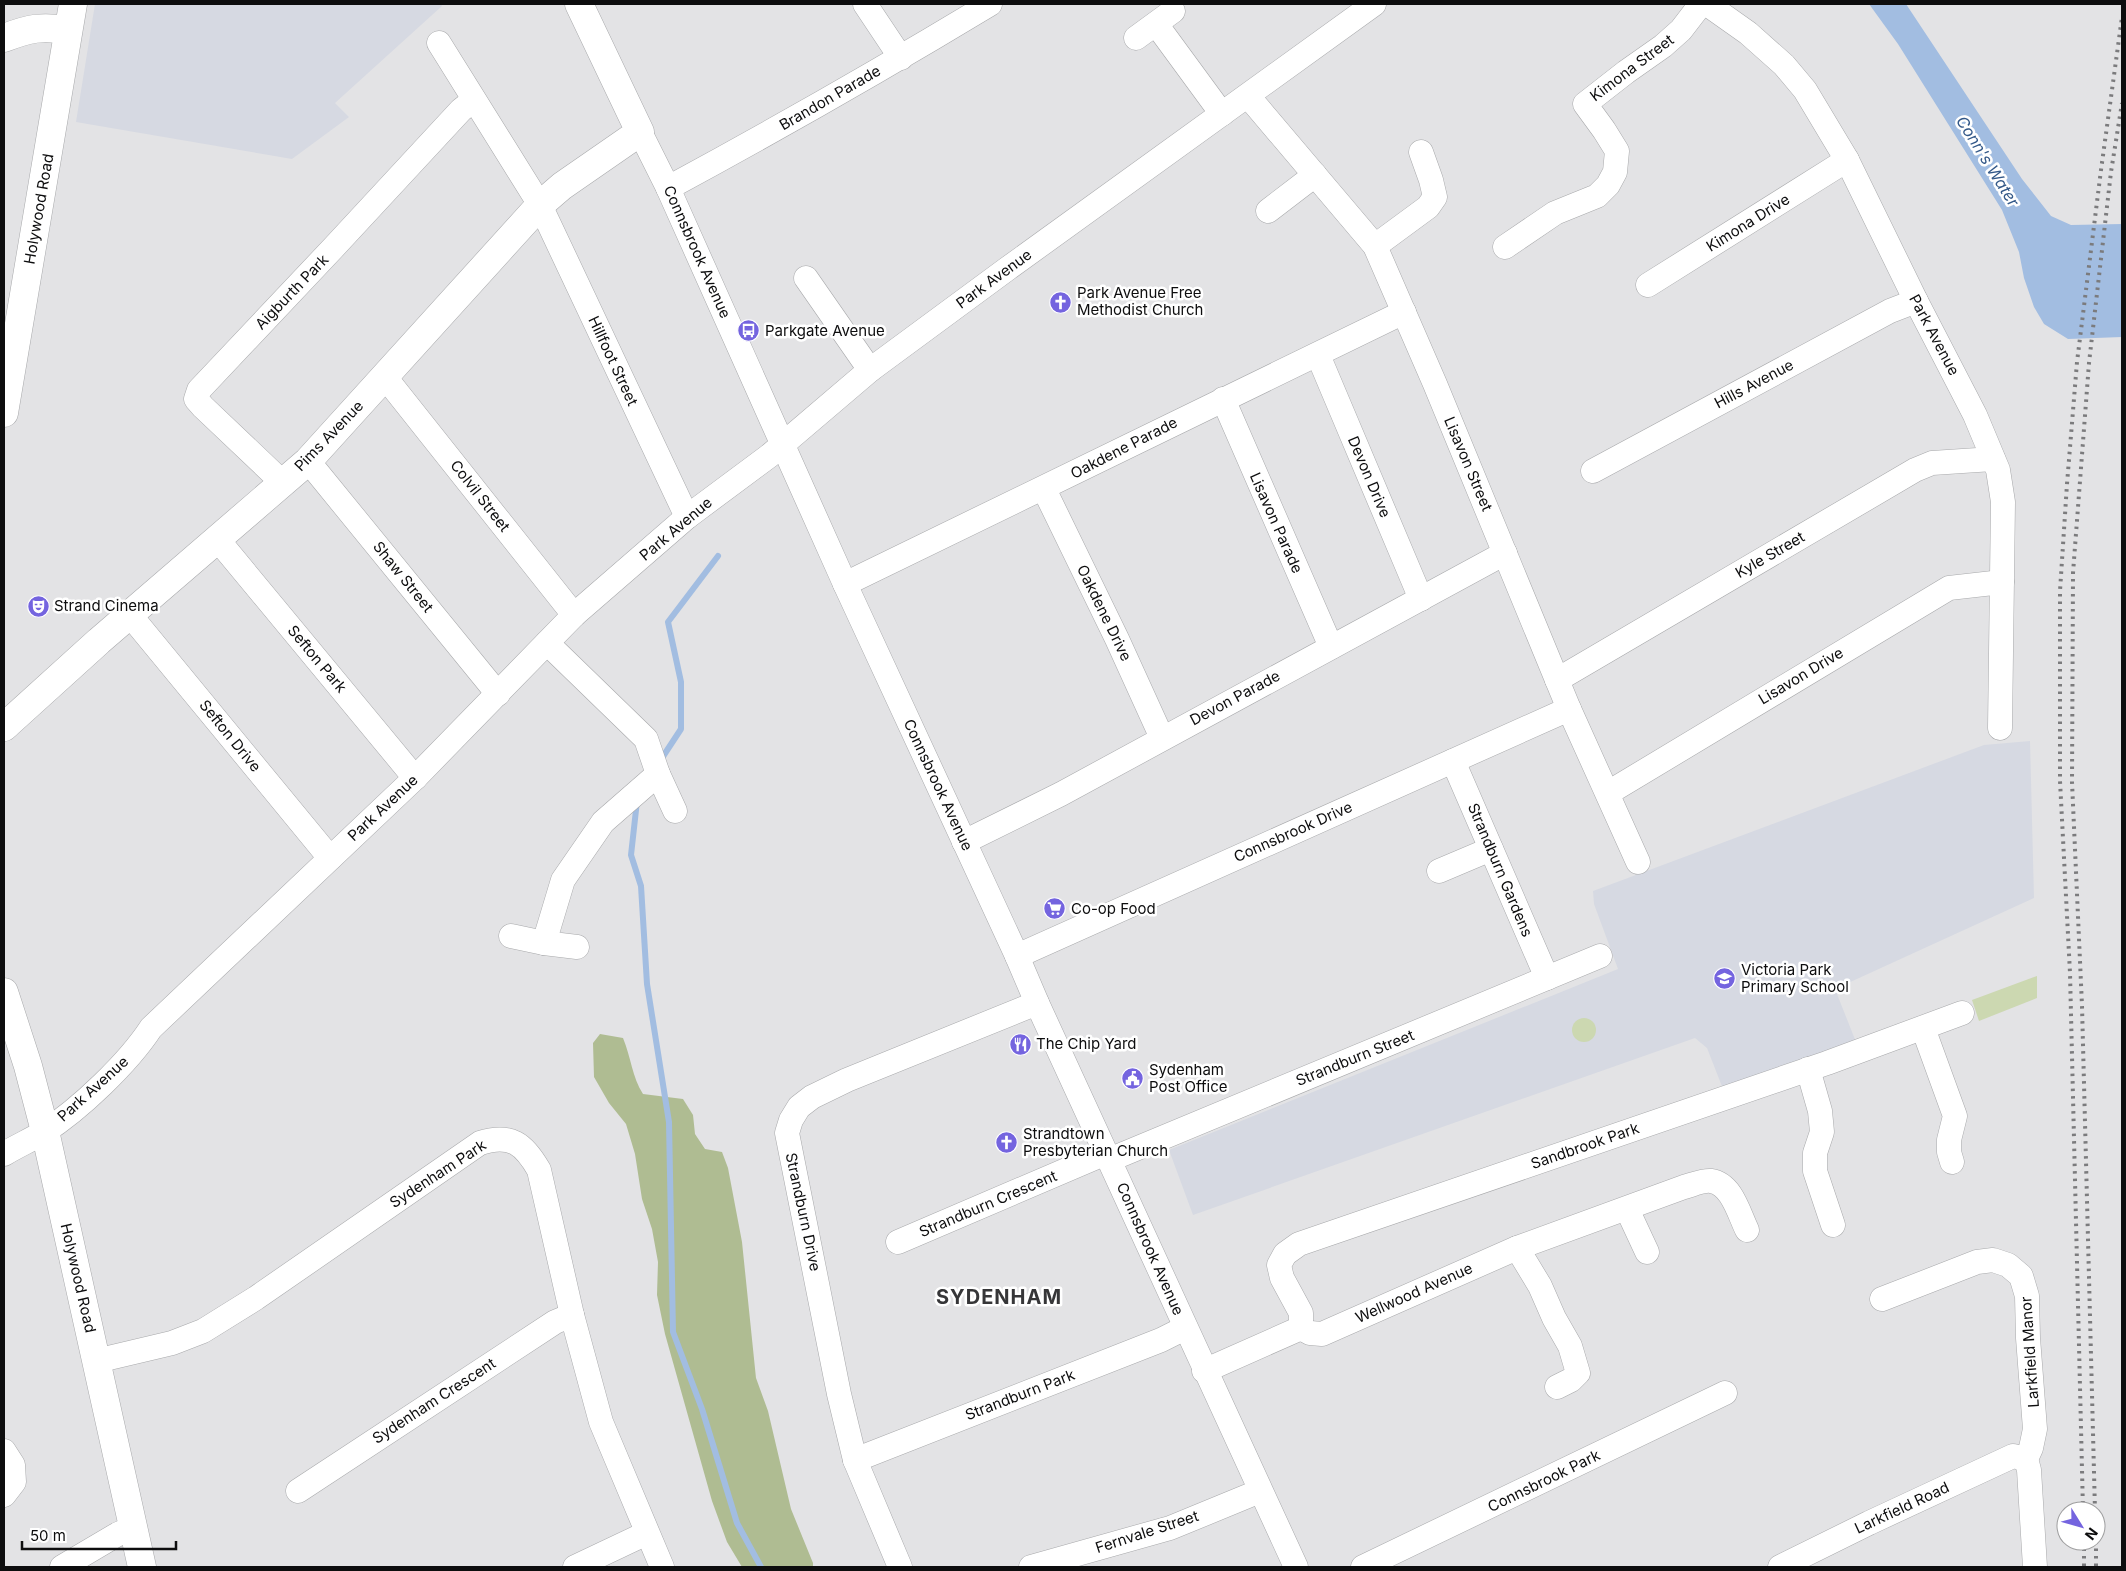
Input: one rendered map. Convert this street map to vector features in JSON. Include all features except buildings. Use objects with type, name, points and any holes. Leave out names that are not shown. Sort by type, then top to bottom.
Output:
[{"type":"street","name":"Holywood Road","points":[[4,413],[73,4]]},
{"type":"street","name":"Connsbrook Avenue","points":[[579,4],[668,188],[845,584],[1017,956],[1204,1371],[1296,1567]]},
{"type":"street","points":[[865,4],[901,58]]},
{"type":"street","name":"Brandon Parade","points":[[668,188],[737,152],[901,58],[990,4]]},
{"type":"street","name":"Park Avenue","points":[[4,1154],[45,1131],[95,1090],[137,1049],[151,1028],[415,778],[574,615],[687,518],[784,444],[870,370],[1374,4]]},
{"type":"street","name":"Kimona Street","points":[[1505,247],[1555,213],[1597,196],[1608,185],[1615,172],[1617,151],[1584,104],[1663,46],[1681,30],[1700,4]]},
{"type":"street","name":"Park Avenue","points":[[1707,4],[1748,33],[1784,65],[1806,90],[1847,160],[1916,301],[1975,414],[1998,470],[2003,502],[1999,728]]},
{"type":"street","points":[[1136,38],[1164,18],[1222,114]]},
{"type":"street","points":[[4,38],[30,28],[68,30]]},
{"type":"street","points":[[439,43],[540,205]]},
{"type":"street","name":"Lisavon Street","points":[[1248,96],[1375,246],[1569,709],[1638,862]]},
{"type":"street","name":"Aigburth Park","points":[[282,482],[203,408],[196,398],[199,390],[461,110],[474,100]]},
{"type":"street","name":"Pims Avenue","points":[[5,725],[308,461],[540,205],[562,186],[640,132]]},
{"type":"street","points":[[1375,246],[1428,207],[1435,197],[1421,152]]},
{"type":"street","name":"Kimona Drive","points":[[1648,285],[1847,160]]},
{"type":"street","points":[[1268,211],[1315,175]]},
{"type":"street","name":"Hillfoot Street","points":[[540,205],[687,518]]},
{"type":"street","points":[[806,278],[870,370]]},
{"type":"street","name":"Hills Avenue","points":[[1594,471],[1890,311],[1916,301]]},
{"type":"street","name":"Oakdene Parade","points":[[845,584],[1044,489],[1223,399],[1404,312]]},
{"type":"street","name":"Devon Drive","points":[[1318,355],[1421,599]]},
{"type":"street","name":"Colvil Street","points":[[385,377],[574,615]]},
{"type":"street","name":"Lisavon Parade","points":[[1223,399],[1331,647]]},
{"type":"street","name":"Kyle Street","points":[[1557,680],[1915,470],[1932,463],[1993,459]]},
{"type":"street","name":"Shaw Street","points":[[308,461],[498,694]]},
{"type":"street","name":"Oakdene Drive","points":[[1044,489],[1117,639],[1162,738]]},
{"type":"street","name":"Sefton Park","points":[[218,540],[415,778]]},
{"type":"street","name":"Devon Parade","points":[[964,842],[1061,794],[1505,553]]},
{"type":"street","name":"Lisavon Drive","points":[[1608,793],[1949,588],[2002,582]]},
{"type":"street","name":"Sefton Drive","points":[[130,615],[330,858]]},
{"type":"street","points":[[547,643],[646,739],[658,774],[675,811]]},
{"type":"street","name":"Connsbrook Drive","points":[[1017,956],[1569,709]]},
{"type":"street","name":"Strandburn Gardens","points":[[1453,761],[1547,978]]},
{"type":"street","points":[[544,943],[563,880],[603,822],[658,774]]},
{"type":"street","points":[[1439,871],[1491,849]]},
{"type":"street","points":[[511,936],[544,943],[578,947]]},
{"type":"street","name":"Strandburn Street","points":[[1108,1156],[1600,956]]},
{"type":"street","name":"Holywood Road","points":[[4,992],[28,1066],[45,1131],[142,1567]]},
{"type":"street","name":"Strandburn Drive","points":[[900,1567],[854,1460],[787,1133],[791,1120],[799,1107],[821,1092],[1037,1003]]},
{"type":"street","name":"Sandbrook Park","points":[[1301,1328],[1301,1314],[1282,1278],[1279,1264],[1285,1254],[1299,1244],[1808,1069],[1962,1013]]},
{"type":"street","points":[[1923,1028],[1955,1116],[1949,1140],[1949,1152],[1952,1162]]},
{"type":"street","points":[[1808,1069],[1820,1111],[1822,1132],[1815,1153],[1815,1171],[1833,1225]]},
{"type":"street","name":"Sydenham Park","points":[[96,1361],[172,1343],[202,1331],[256,1298],[480,1143],[496,1138],[509,1140],[520,1145],[531,1155],[539,1170],[572,1315],[601,1422],[662,1567]]},
{"type":"street","name":"Strandburn Crescent","points":[[898,1242],[1108,1156]]},
{"type":"street","name":"Wellwood Avenue","points":[[1301,1328],[1310,1333],[1322,1334],[1517,1248],[1684,1187],[1710,1181],[1722,1185],[1730,1194],[1747,1230]]},
{"type":"street","points":[[1627,1209],[1647,1252]]},
{"type":"street","points":[[1517,1248],[1540,1286],[1554,1318],[1570,1346],[1578,1373],[1571,1380],[1557,1387]]},
{"type":"street","name":"Larkfield Manor","points":[[1882,1298],[1977,1262],[1993,1260],[2008,1265],[2021,1276],[2027,1296],[2028,1338],[2035,1429],[2031,1448],[2026,1459]]},
{"type":"street","name":"Sydenham Crescent","points":[[298,1491],[555,1322],[572,1315]]},
{"type":"street","name":"Strandburn Park","points":[[854,1460],[1152,1343],[1185,1328]]},
{"type":"street","points":[[1204,1371],[1301,1328]]},
{"type":"street","name":"Connsbrook Park","points":[[1363,1567],[1725,1393]]},
{"type":"street","points":[[4,1451],[13,1465],[14,1482],[4,1496]]},
{"type":"street","name":"Larkfield Road","points":[[1780,1567],[2013,1456],[2026,1459]]},
{"type":"street","points":[[2026,1459],[2029,1470],[2035,1567]]},
{"type":"street","name":"Fernvale Street","points":[[1031,1567],[1170,1528],[1260,1491]]},
{"type":"street","points":[[62,1567],[118,1534],[133,1528]]},
{"type":"street","points":[[575,1567],[647,1533]]},
{"type":"shaded area","points":[[95,4],[441,4],[442,6],[335,103],[349,117],[292,159],[76,122]]},
{"type":"shaded area","name":"Victoria Park Primary School","points":[[2030,741],[2034,898],[1835,989],[1856,1042],[1723,1089],[1707,1048],[1695,1038],[1193,1215],[1169,1150],[1618,969],[1594,904],[1593,891],[1984,745]]},
{"type":"green space","points":[[2037,976],[2037,998],[1979,1021],[1972,1000]]},
{"type":"green space","points":[[1584,1018],[1589,1019],[1595,1025],[1595,1035],[1589,1041],[1584,1042],[1579,1041],[1573,1035],[1572,1030],[1573,1025],[1579,1019]]},
{"type":"green space","points":[[600,1034],[623,1038],[636,1081],[643,1094],[683,1099],[693,1115],[695,1134],[705,1149],[722,1152],[728,1168],[742,1242],[756,1378],[768,1411],[791,1509],[813,1567],[742,1567],[727,1542],[712,1501],[665,1334],[657,1295],[658,1262],[652,1229],[642,1199],[635,1154],[626,1124],[609,1103],[594,1077],[593,1043]]},
{"type":"water","name":"Conn's Water","points":[[1869,4],[1906,4],[2022,179],[2051,216],[2071,225],[2122,224],[2122,337],[2068,339],[2044,324],[2034,307],[2024,278],[2019,252],[2002,210],[1898,44]]},
{"type":"waterway","points":[[660,761],[681,729],[681,682],[668,622],[718,556]]},
{"type":"waterway","points":[[637,801],[631,855],[641,886],[647,984],[669,1122],[673,1332],[702,1409],[737,1523],[761,1567]]},
{"type":"railway","points":[[2083,1501],[2070,973],[2060,781],[2060,591],[2077,362],[2122,17]]},
{"type":"railway","points":[[2095,1501],[2082,1006],[2072,782],[2073,573],[2089,363],[2111,172],[2122,103]]},
{"type":"railway","points":[[2084,1551],[2084,1567]]},
{"type":"railway","points":[[2096,1551],[2096,1567]]},
{"type":"place","name":"Park Avenue Free Methodist Church","points":[[1061,302]]},
{"type":"place","name":"Parkgate Avenue","points":[[749,331]]},
{"type":"place","name":"Strand Cinema","points":[[38,606]]},
{"type":"place","name":"Co-op Food","points":[[1055,909]]},
{"type":"place","name":"Victoria Park Primary School","points":[[1725,979]]},
{"type":"place","name":"The Chip Yard","points":[[1020,1044]]},
{"type":"place","name":"Sydenham Post Office","points":[[1133,1079]]},
{"type":"place","name":"Strandtown Presbyterian Church","points":[[1007,1143]]},
{"type":"district","name":"SYDENHAM","points":[[999,1297]]}]
